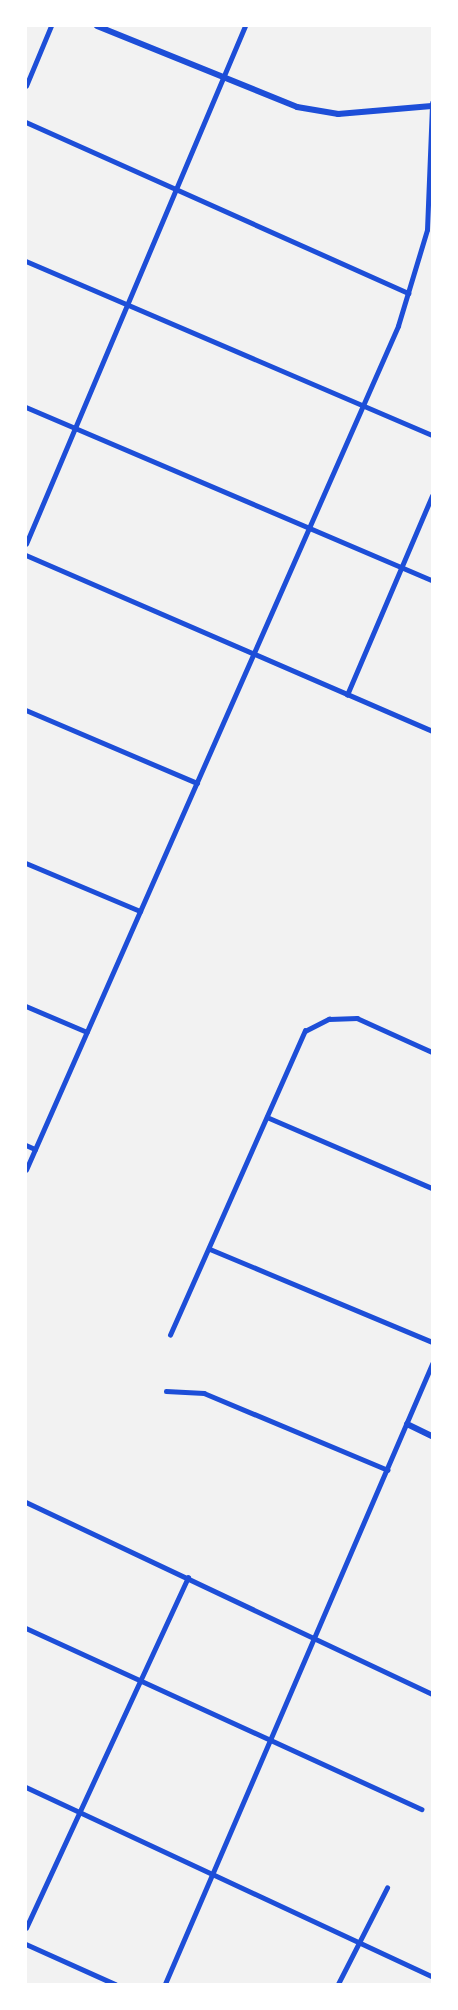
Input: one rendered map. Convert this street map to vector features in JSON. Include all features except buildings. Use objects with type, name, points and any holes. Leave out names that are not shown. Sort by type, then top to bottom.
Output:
[{"type":"street","points":[[97,26],[297,106],[338,114],[432,105]]},
{"type":"street","points":[[407,1425],[432,1436]]},
{"type":"lane","points":[[26,87],[51,26]]},
{"type":"lane","points":[[26,544],[245,26]]},
{"type":"lane","points":[[26,1170],[364,405],[408,293],[427,230],[432,105]]},
{"type":"lane","points":[[26,122],[408,293]]},
{"type":"lane","points":[[26,261],[432,435]]},
{"type":"lane","points":[[26,407],[432,580]]},
{"type":"lane","points":[[347,694],[432,496]]},
{"type":"lane","points":[[26,555],[432,731]]},
{"type":"lane","points":[[26,710],[198,783]]},
{"type":"lane","points":[[26,863],[140,911]]},
{"type":"lane","points":[[26,1006],[87,1032]]},
{"type":"lane","points":[[170,1335],[305,1031],[328,1019],[357,1018],[432,1052]]},
{"type":"lane","points":[[267,1117],[432,1188]]},
{"type":"lane","points":[[26,1145],[35,1149]]},
{"type":"lane","points":[[210,1249],[432,1342]]},
{"type":"lane","points":[[165,1984],[318,1640],[432,1364]]},
{"type":"lane","points":[[166,1391],[204,1393],[388,1470]]},
{"type":"lane","points":[[26,1502],[432,1694]]},
{"type":"lane","points":[[26,1928],[188,1578]]},
{"type":"lane","points":[[26,1628],[422,1809]]},
{"type":"lane","points":[[26,1787],[432,1976]]},
{"type":"lane","points":[[338,1984],[387,1888]]},
{"type":"lane","points":[[26,1944],[115,1984]]}]
